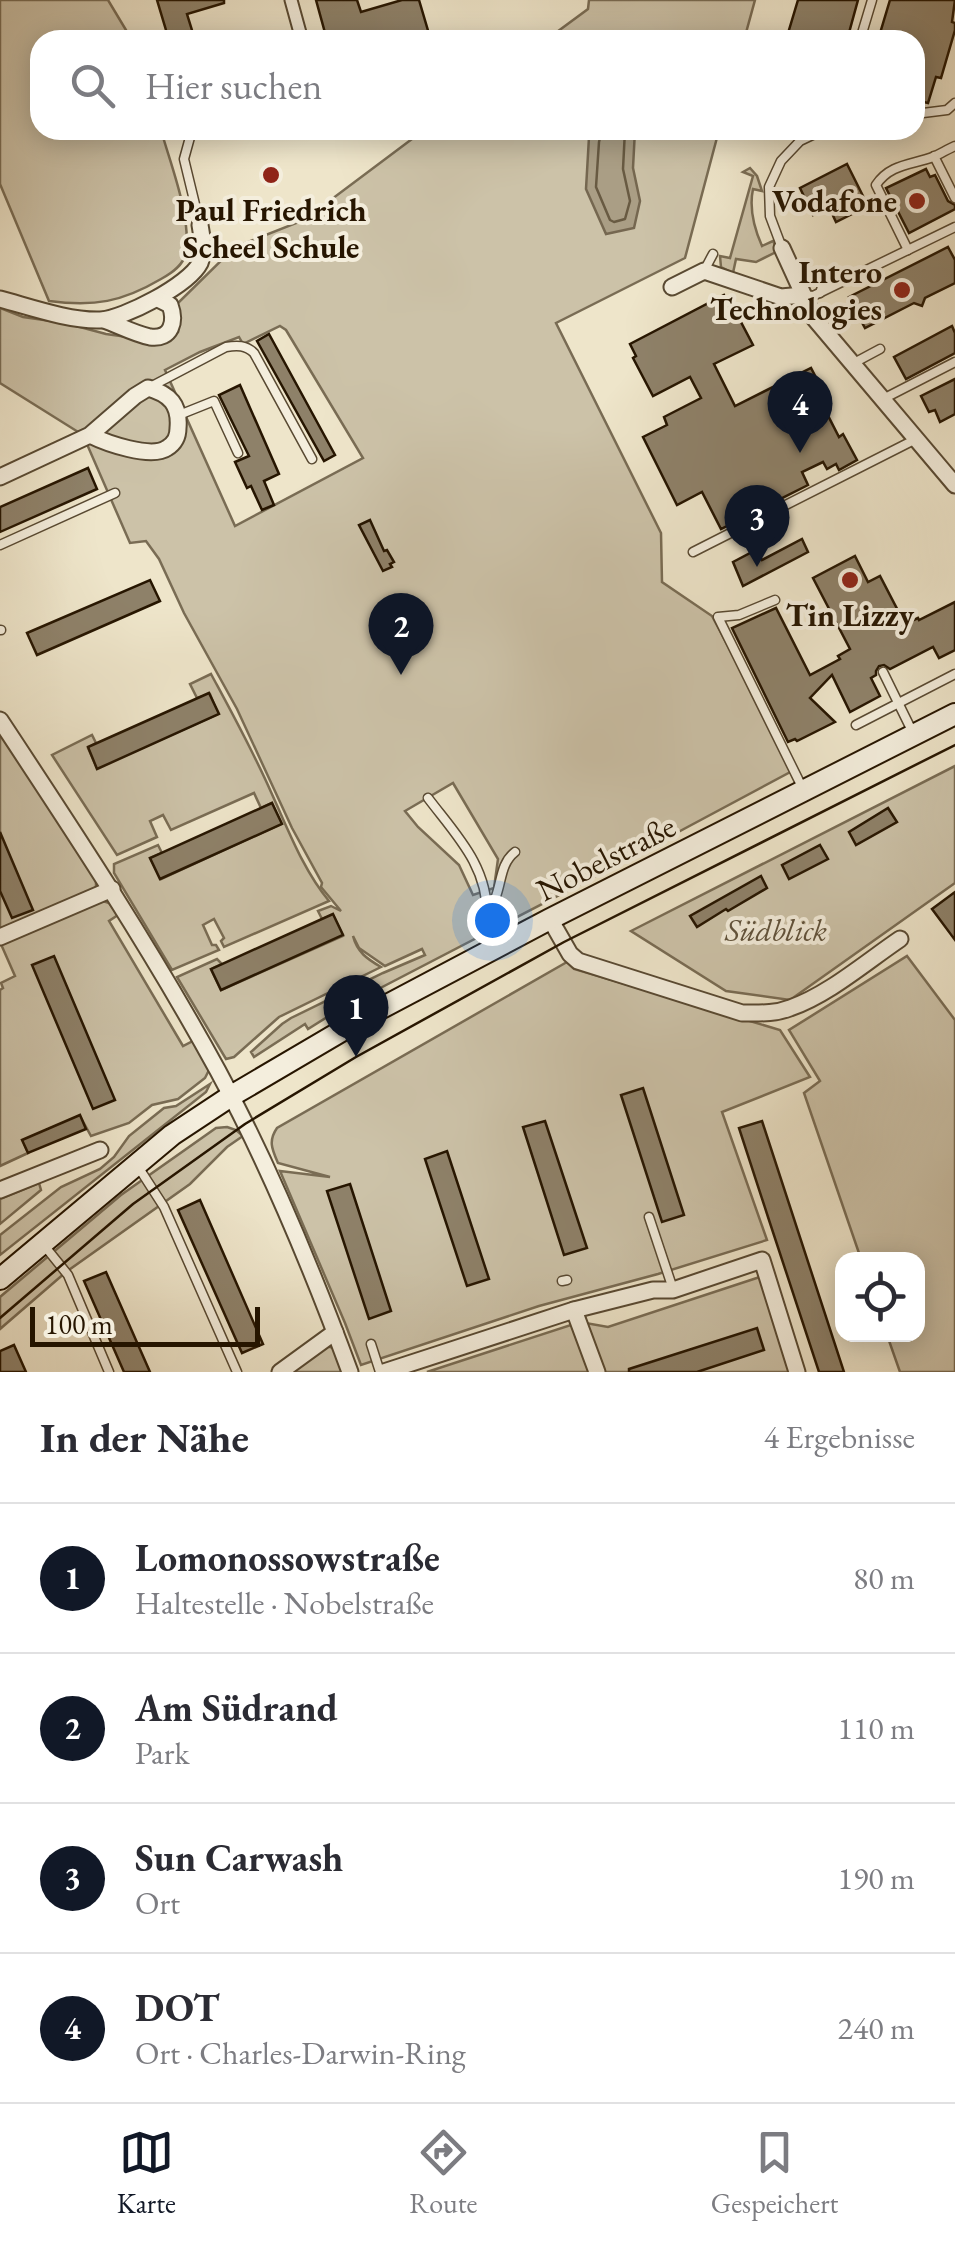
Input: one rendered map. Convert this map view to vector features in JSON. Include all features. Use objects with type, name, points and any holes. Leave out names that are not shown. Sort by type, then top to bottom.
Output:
[{"type":"main road","name":"Nobelstraße","points":[[0,1278],[182,1128],[231,1096],[374,1012],[550,919],[955,714]]},
{"type":"street","points":[[291,0],[299,30]]},
{"type":"street","points":[[104,320],[158,299],[190,277],[199,265],[203,241],[200,225]]},
{"type":"street","points":[[782,248],[814,318],[955,485]]},
{"type":"street","points":[[672,288],[704,270],[781,297],[803,295]]},
{"type":"street","points":[[0,299],[55,314],[104,320],[152,337],[172,327],[175,318],[170,305],[158,299]]},
{"type":"street","points":[[0,477],[90,435],[148,388],[173,401],[179,415],[178,438],[165,450],[146,452],[90,435]]},
{"type":"street","points":[[0,720],[112,889],[231,1096],[282,1203],[350,1372]]},
{"type":"street","points":[[0,938],[112,889]]},
{"type":"street","points":[[550,919],[578,961],[742,1013],[770,1013],[813,998],[900,939]]},
{"type":"street","points":[[0,1190],[100,1150]]},
{"type":"street","points":[[382,1372],[574,1310],[653,1290],[673,1290],[762,1260],[797,1372]]},
{"type":"street","points":[[574,1310],[598,1372]]},
{"type":"street","points":[[280,1372],[335,1332]]},
{"type":"lane","points":[[863,30],[872,0]]},
{"type":"lane","points":[[925,113],[947,110],[955,103]]},
{"type":"lane","points":[[187,140],[184,158],[200,225]]},
{"type":"lane","points":[[782,248],[770,216],[769,187],[781,160],[802,140]]},
{"type":"lane","points":[[908,250],[876,186],[884,174],[955,146]]},
{"type":"lane","points":[[934,156],[955,198]]},
{"type":"lane","points":[[803,295],[820,293],[955,227]]},
{"type":"lane","points":[[704,270],[713,254]]},
{"type":"lane","points":[[820,293],[826,274]]},
{"type":"lane","points":[[148,388],[226,346],[249,348],[312,459]]},
{"type":"lane","points":[[852,364],[880,349]]},
{"type":"lane","points":[[882,400],[955,362]]},
{"type":"lane","points":[[179,415],[214,401],[238,453]]},
{"type":"lane","points":[[693,552],[916,439]]},
{"type":"lane","points":[[0,546],[115,493]]},
{"type":"lane","points":[[776,600],[739,615],[718,617],[804,790]]},
{"type":"lane","points":[[883,672],[914,734]]},
{"type":"lane","points":[[856,725],[955,674]]},
{"type":"lane","points":[[428,798],[478,864],[487,916]]},
{"type":"lane","points":[[493,950],[483,932],[504,864],[516,852]]},
{"type":"lane","points":[[137,1164],[164,1207],[237,1372]]},
{"type":"lane","points":[[649,1217],[673,1290]]},
{"type":"lane","points":[[42,1243],[68,1274],[109,1372]]},
{"type":"lane","points":[[371,1344],[382,1372]]},
{"type":"green space","points":[[0,0],[108,0],[126,30],[30,30],[30,140],[164,140],[183,207],[187,238],[183,261],[165,277],[120,298],[80,303],[49,301],[0,184]]},
{"type":"green space","points":[[589,0],[755,0],[747,30],[560,30],[588,9]]},
{"type":"green space","points":[[411,140],[716,140],[685,258],[556,323],[661,533],[662,582],[712,616],[794,770],[308,1029],[305,1024],[254,1057],[251,1052],[291,1018],[425,955],[422,949],[385,966],[359,948],[353,936],[357,946],[363,955],[381,967],[279,1017],[234,1057],[226,1059],[177,977],[217,959],[222,964],[211,969],[221,990],[343,936],[333,915],[322,919],[318,911],[331,906],[341,911],[321,887],[237,709],[159,559],[146,541],[130,543],[83,435],[0,383],[0,308],[23,317],[163,342],[178,332],[177,304],[235,247],[304,220]],"holes":[[[280,326],[363,458],[235,526],[165,370],[239,337],[243,344]],[[453,783],[498,859],[494,888],[473,895],[459,865],[405,811]]]},
{"type":"green space","points":[[750,168],[762,191],[753,189],[752,196],[757,232],[762,246],[773,241],[778,251],[756,262],[736,259],[733,273],[721,267],[720,256],[730,258],[753,176],[743,172]]},
{"type":"green space","points":[[211,674],[304,863],[329,901],[224,947],[224,938],[214,919],[203,925],[212,945],[219,950],[172,970],[114,873],[114,864],[158,845],[162,853],[150,858],[161,879],[281,824],[272,803],[261,808],[254,793],[171,830],[163,815],[150,821],[157,837],[117,855],[52,755],[92,735],[96,743],[88,748],[97,768],[218,714],[210,694],[197,698],[190,684]]},
{"type":"green space","points":[[0,732],[96,878],[96,887],[0,934]]},
{"type":"green space","name":"Südblick","points":[[955,766],[955,883],[790,1000],[726,991],[631,931]]},
{"type":"green space","points":[[103,901],[118,915],[109,921],[183,1046],[193,1041],[209,1070],[205,1078],[178,1099],[152,1105],[129,1123],[91,1136],[80,1116],[23,1141],[28,1153],[0,1166],[0,990],[1,983],[15,976],[0,942]]},
{"type":"green space","points":[[907,956],[955,1020],[955,1372],[900,1372],[889,1342],[925,1342],[925,1252],[859,1252],[804,1093],[820,1081],[789,1030]]},
{"type":"green space","points":[[567,962],[574,969],[780,1030],[810,1077],[722,1112],[767,1240],[539,1306],[361,1365],[280,1171],[330,1177],[278,1163],[272,1145],[274,1133]]},
{"type":"green space","points":[[210,1084],[206,1092],[0,1255],[0,1235],[61,1187],[100,1169],[129,1136],[164,1108],[176,1106]]},
{"type":"green space","points":[[227,1127],[243,1136],[190,1184],[66,1272],[0,1329],[0,1297],[121,1195],[216,1128]]},
{"type":"green space","points":[[39,1183],[41,1190],[0,1224],[0,1199]]},
{"type":"green space","points":[[766,1275],[797,1372],[427,1372],[580,1322],[608,1327]]},
{"type":"green space","points":[[322,1345],[334,1348],[342,1372],[288,1372]]},
{"type":"water","points":[[589,140],[634,140],[633,168],[640,201],[634,228],[606,234],[586,189]]},
{"type":"building","points":[[157,0],[224,0],[187,14],[192,30],[166,30]]},
{"type":"building","points":[[316,0],[357,0],[361,12],[402,0],[419,0],[428,30],[324,30]]},
{"type":"building","points":[[798,0],[858,0],[850,30],[789,30]]},
{"type":"building","points":[[890,0],[955,0],[955,30],[941,78],[936,77],[928,103],[925,30],[881,30]]},
{"type":"building","points":[[847,164],[868,206],[836,222],[829,207],[813,215],[800,188]]},
{"type":"building","name":"Vodafone","points":[[926,169],[930,177],[935,175],[955,209],[909,233],[886,188]]},
{"type":"building","name":"Intero Technologies","points":[[948,247],[955,260],[955,283],[925,298],[922,306],[914,303],[865,328],[859,317],[851,315],[854,307],[849,297]]},
{"type":"building","points":[[724,295],[753,345],[714,364],[735,406],[811,368],[825,395],[819,398],[839,437],[843,434],[857,460],[839,470],[836,464],[827,469],[823,462],[802,472],[808,485],[721,529],[702,492],[677,505],[643,437],[667,425],[664,417],[701,398],[690,377],[653,396],[630,344]]},
{"type":"building","points":[[952,326],[955,353],[906,379],[894,357]]},
{"type":"building","points":[[269,334],[335,455],[324,461],[257,341]]},
{"type":"building","points":[[955,379],[955,414],[940,422],[935,410],[929,412],[921,396]]},
{"type":"building","points":[[240,385],[279,474],[264,481],[274,505],[262,510],[235,462],[249,456],[219,395]]},
{"type":"building","points":[[88,468],[97,489],[0,532],[0,507]]},
{"type":"building","points":[[370,520],[384,551],[394,562],[383,571],[359,525]]},
{"type":"building","points":[[802,539],[808,552],[743,586],[733,562],[756,550],[762,560]]},
{"type":"building","points":[[855,556],[868,582],[880,576],[905,624],[955,602],[955,650],[939,658],[933,647],[890,669],[879,666],[871,678],[880,696],[850,712],[832,675],[810,698],[835,722],[788,742],[732,628],[776,608],[810,675],[840,659],[838,656],[850,649],[813,578]]},
{"type":"building","points":[[150,580],[160,601],[37,655],[27,633]]},
{"type":"building","points":[[209,693],[219,714],[97,769],[88,747]]},
{"type":"building","points":[[272,803],[282,824],[160,879],[150,858]]},
{"type":"building","points":[[888,808],[897,822],[856,845],[849,832]]},
{"type":"building","points":[[0,832],[33,910],[12,918],[0,891]]},
{"type":"building","points":[[820,845],[828,859],[789,879],[782,865]]},
{"type":"building","points":[[761,876],[767,888],[697,927],[690,916]]},
{"type":"building","points":[[955,892],[955,940],[932,909]]},
{"type":"building","points":[[333,914],[343,935],[221,990],[211,969]]},
{"type":"building","points":[[54,956],[115,1100],[93,1109],[32,965]]},
{"type":"building","points":[[643,1088],[684,1215],[662,1222],[621,1095]]},
{"type":"building","points":[[80,1115],[86,1129],[28,1153],[22,1140]]},
{"type":"building","points":[[545,1121],[587,1248],[564,1255],[523,1127]]},
{"type":"building","points":[[762,1121],[844,1372],[819,1372],[768,1217],[739,1128]]},
{"type":"building","points":[[447,1151],[489,1279],[467,1286],[425,1159]]},
{"type":"building","points":[[350,1184],[391,1311],[369,1319],[327,1191]]},
{"type":"building","points":[[200,1200],[263,1344],[242,1353],[178,1210]]},
{"type":"building","points":[[106,1272],[150,1372],[124,1372],[84,1281]]},
{"type":"building","points":[[757,1328],[764,1350],[697,1372],[629,1372],[629,1369]]},
{"type":"building","points":[[14,1345],[26,1372],[0,1372],[0,1351]]},
{"type":"tram line","points":[[0,1318],[133,1204],[245,1124],[356,1057],[564,942],[955,745]]},
{"type":"place","name":"Paul Friedrich Scheel Schule","points":[[271,175]]},
{"type":"place","name":"Vodafone","points":[[917,201]]},
{"type":"place","name":"Intero Technologies","points":[[902,290]]},
{"type":"place","name":"DOT","points":[[800,453]]},
{"type":"place","name":"Sun Carwash","points":[[757,567]]},
{"type":"place","name":"Tin Lizzy","points":[[850,580]]},
{"type":"place","name":"Am Südrand","points":[[401,675]]},
{"type":"place","name":"Lomonossowstraße","points":[[356,1057]]}]
